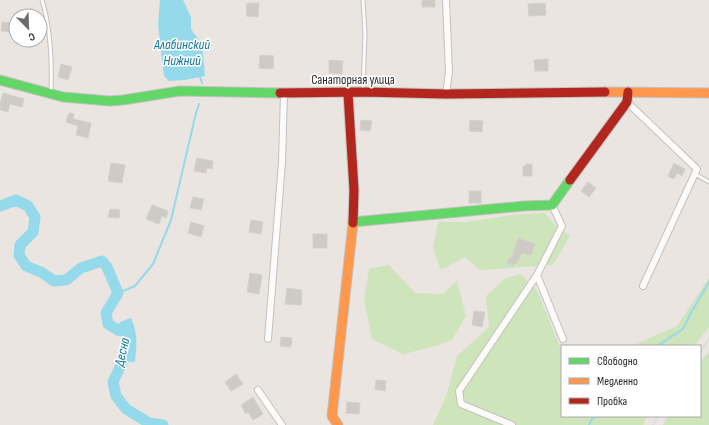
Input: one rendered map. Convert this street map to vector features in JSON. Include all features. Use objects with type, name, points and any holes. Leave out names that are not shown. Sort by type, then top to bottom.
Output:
[{"type":"street","points":[[446,0],[449,72],[446,94]]},
{"type":"street","name":"Санаторная улица","points":[[0,80],[63,97],[110,101],[180,91],[255,94],[363,92],[446,94],[628,92],[709,93]]},
{"type":"street","points":[[552,205],[627,102],[628,92]]},
{"type":"street","points":[[268,339],[282,162],[284,93]]},
{"type":"street","points":[[338,425],[332,416],[353,222],[354,190],[348,93]]},
{"type":"street","points":[[627,102],[697,169],[643,286]]},
{"type":"street","points":[[353,222],[524,206],[552,205]]},
{"type":"street","points":[[512,425],[461,404],[459,391],[537,275],[562,226],[552,205]]},
{"type":"street","points":[[537,275],[563,339]]},
{"type":"street","points":[[258,390],[282,425]]},
{"type":"lane","points":[[42,0],[45,10],[52,68],[51,94]]},
{"type":"lane","points":[[363,0],[365,34],[363,92]]},
{"type":"lane","points":[[695,174],[709,182]]},
{"type":"green space","points":[[545,213],[555,225],[570,236],[553,265],[480,270],[465,257],[441,270],[433,249],[438,222],[467,222],[511,215]]},
{"type":"green space","points":[[389,265],[415,293],[443,294],[457,281],[466,316],[452,340],[403,354],[372,339],[364,300],[369,269]]},
{"type":"green space","points":[[520,274],[537,290],[561,350],[561,417],[647,417],[643,425],[433,425],[447,394],[457,356],[489,327],[486,296],[504,279]]},
{"type":"green space","points":[[709,278],[709,327],[695,345],[632,345],[677,326]]},
{"type":"green space","points":[[709,352],[709,425],[663,425],[667,417],[701,417],[701,361]]},
{"type":"water","name":"Алабинский Нижний","points":[[160,0],[183,0],[191,17],[191,29],[202,44],[205,76],[185,80],[169,81],[164,76],[158,24]]},
{"type":"water","points":[[131,318],[135,329],[136,339],[135,362],[123,361],[128,332],[118,330],[120,322]]},
{"type":"building","points":[[422,0],[435,0],[435,7],[422,7]]},
{"type":"building","points":[[247,3],[259,3],[258,17],[246,16]]},
{"type":"building","points":[[545,3],[546,15],[529,16],[528,4]]},
{"type":"building","points":[[2,22],[8,23],[8,32],[1,31]]},
{"type":"building","points":[[260,55],[274,56],[273,69],[259,68]]},
{"type":"building","points":[[548,59],[548,71],[535,71],[534,60]]},
{"type":"building","points":[[329,60],[343,61],[342,74],[329,73]]},
{"type":"building","points":[[61,64],[72,67],[68,80],[58,77]]},
{"type":"building","points":[[3,93],[24,99],[22,107],[10,104],[8,112],[0,110]]},
{"type":"building","points":[[69,113],[74,114],[73,119],[91,123],[88,138],[76,135],[78,126],[66,122]]},
{"type":"building","points":[[361,120],[372,121],[370,131],[360,130]]},
{"type":"building","points":[[470,120],[483,121],[482,132],[469,131]]},
{"type":"building","points":[[197,158],[213,161],[212,169],[207,168],[206,173],[194,171]]},
{"type":"building","points":[[111,163],[125,165],[122,183],[108,181]]},
{"type":"building","points":[[674,163],[685,169],[682,176],[677,173],[674,179],[668,176]]},
{"type":"building","points":[[526,164],[532,164],[532,176],[523,176],[523,166],[526,166]]},
{"type":"building","points":[[588,182],[596,188],[589,197],[581,191]]},
{"type":"building","points":[[469,191],[481,191],[481,203],[469,203]]},
{"type":"building","points":[[193,197],[204,199],[201,210],[190,208]]},
{"type":"building","points":[[152,205],[168,211],[166,218],[162,216],[159,224],[146,219]]},
{"type":"building","points":[[110,209],[120,210],[119,218],[108,217]]},
{"type":"building","points":[[251,220],[263,222],[261,234],[249,232]]},
{"type":"building","points":[[191,222],[204,226],[201,237],[188,233]]},
{"type":"building","points":[[313,234],[327,234],[327,248],[313,248]]},
{"type":"building","points":[[518,238],[535,244],[531,255],[522,253],[516,264],[515,263],[513,266],[507,263],[510,257],[512,258]]},
{"type":"building","points":[[250,273],[262,275],[259,294],[247,292]]},
{"type":"building","points":[[287,288],[302,290],[301,305],[285,304]]},
{"type":"building","points":[[474,311],[485,312],[482,327],[472,325]]},
{"type":"building","points":[[281,337],[292,338],[291,347],[280,346]]},
{"type":"building","points":[[236,374],[243,384],[231,391],[225,382]]},
{"type":"building","points":[[376,380],[386,381],[385,391],[375,389]]},
{"type":"building","points":[[253,397],[263,414],[253,420],[248,412],[246,414],[241,405]]},
{"type":"building","points":[[347,402],[360,403],[359,414],[346,413]]},
{"type":"waterway","points":[[200,77],[202,83]]},
{"type":"waterway","points":[[118,293],[135,286],[153,264],[171,220],[199,104]]},
{"type":"waterway","name":"Десна","points":[[0,206],[16,200],[28,206],[35,217],[33,232],[20,245],[19,255],[26,266],[41,272],[54,281],[66,280],[81,268],[102,261],[107,267],[118,293],[106,313],[108,324],[118,330],[128,332],[123,361],[113,382],[116,396],[126,409],[149,423],[163,425]]},
{"type":"waterway","points":[[659,345],[683,329],[709,282]]},
{"type":"waterway","points":[[589,425],[593,417]]},
{"type":"railway","points":[[701,351],[709,339]]},
{"type":"railway","points":[[653,425],[657,417]]},
{"type":"traffic: fast","points":[[0,80],[63,97],[110,101],[180,91],[280,93]]},
{"type":"traffic: fast","points":[[353,222],[524,206],[552,205],[570,180]]},
{"type":"traffic: slow","points":[[605,92],[709,93]]},
{"type":"traffic: slow","points":[[338,425],[332,416],[353,223]]},
{"type":"traffic: jam","points":[[280,93],[363,92],[446,94],[605,92]]},
{"type":"traffic: jam","points":[[570,180],[627,102],[628,92]]},
{"type":"traffic: jam","points":[[348,93],[354,190],[353,223]]}]
